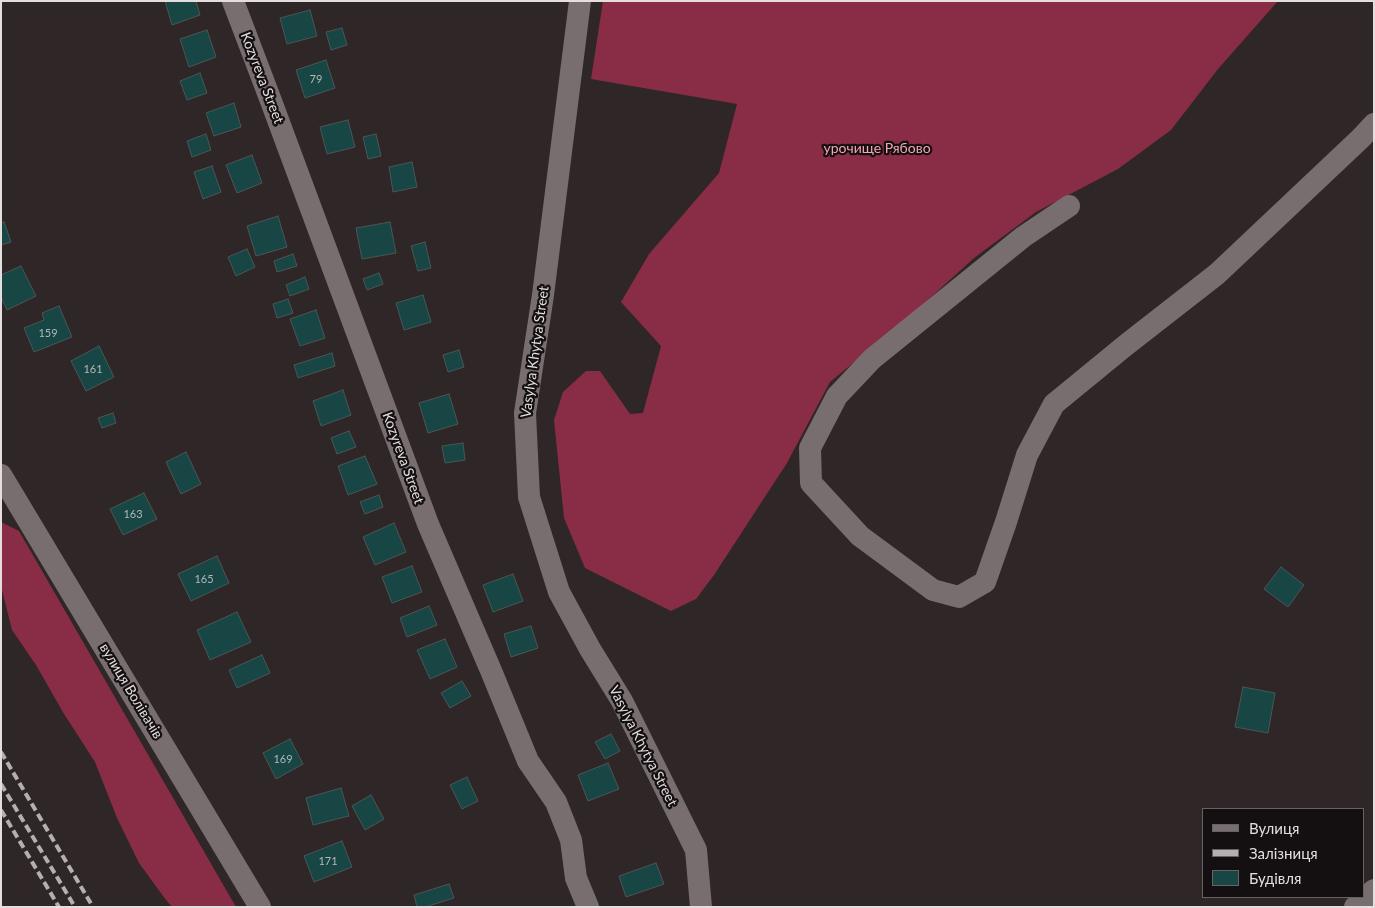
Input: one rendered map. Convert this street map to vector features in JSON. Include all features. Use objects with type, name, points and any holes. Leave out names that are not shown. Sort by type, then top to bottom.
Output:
[{"type":"street","name":"Kozyreva Street","points":[[233,1],[428,524],[528,761],[556,802],[571,840],[576,878],[588,907]]},
{"type":"street","name":"Vasylya Khytya Street","points":[[580,1],[543,295],[525,413],[529,497],[559,592],[622,702],[696,850],[701,907]]},
{"type":"street","points":[[1069,206],[1023,237],[872,359],[837,396],[810,448],[811,483],[860,536],[933,590],[959,597],[985,582],[1028,454],[1054,404],[1217,274],[1374,124]]},
{"type":"street","name":"вулиця Волівачів","points":[[1,475],[260,907]]},
{"type":"street","points":[[1355,907],[1374,890]]},
{"type":"green space","name":"урочище Рябово","points":[[603,1],[1278,1],[1218,69],[1171,130],[1118,169],[1036,212],[974,258],[909,317],[830,382],[787,463],[714,575],[696,599],[671,611],[585,568],[564,518],[554,420],[563,392],[586,371],[600,371],[630,414],[643,413],[661,346],[621,302],[649,254],[719,173],[737,104],[591,79]]},
{"type":"green space","points":[[1,522],[19,531],[236,907],[172,907],[139,863],[117,818],[95,762],[64,714],[36,665],[12,630],[1,586]]},
{"type":"building","points":[[165,1],[196,1],[200,15],[172,25]]},
{"type":"building","points":[[310,10],[317,36],[287,44],[280,18]]},
{"type":"building","points":[[342,28],[347,45],[331,50],[326,32]]},
{"type":"building","points":[[207,30],[216,57],[189,67],[180,39]]},
{"type":"building","points":[[326,60],[335,88],[305,98],[296,70]]},
{"type":"building","points":[[200,73],[207,93],[187,100],[180,81]]},
{"type":"building","points":[[234,103],[241,127],[214,136],[206,113]]},
{"type":"building","points":[[348,120],[355,147],[327,154],[320,127]]},
{"type":"building","points":[[206,134],[211,150],[192,157],[187,141]]},
{"type":"building","points":[[376,134],[381,156],[368,159],[363,137]]},
{"type":"building","points":[[252,155],[262,183],[237,193],[226,165]]},
{"type":"building","points":[[412,162],[417,187],[393,192],[389,167]]},
{"type":"building","points":[[212,166],[221,192],[203,199],[194,172]]},
{"type":"building","points":[[278,216],[287,247],[256,256],[247,226]]},
{"type":"building","points":[[4,222],[11,242],[1,245],[1,223]]},
{"type":"building","points":[[390,222],[396,253],[362,259],[356,228]]},
{"type":"building","points":[[425,242],[431,268],[418,271],[411,246]]},
{"type":"building","points":[[247,249],[255,267],[236,276],[228,257]]},
{"type":"building","points":[[293,254],[297,266],[277,272],[274,261]]},
{"type":"building","points":[[21,266],[36,296],[7,310],[1,297],[1,275]]},
{"type":"building","points":[[379,273],[383,284],[367,290],[363,279]]},
{"type":"building","points":[[305,277],[309,289],[290,296],[286,285]]},
{"type":"building","points":[[423,295],[431,322],[404,330],[396,303]]},
{"type":"building","points":[[288,299],[293,313],[277,318],[273,304]]},
{"type":"building","points":[[59,306],[72,337],[34,352],[24,328],[44,320],[42,313]]},
{"type":"building","points":[[316,310],[325,338],[300,346],[290,319]]},
{"type":"building","points":[[99,346],[114,377],[86,391],[71,361]]},
{"type":"building","points":[[459,350],[464,367],[448,372],[443,355]]},
{"type":"building","points":[[332,353],[335,366],[298,378],[294,365]]},
{"type":"building","points":[[343,390],[351,415],[321,426],[313,401]]},
{"type":"building","points":[[449,394],[458,424],[428,433],[419,403]]},
{"type":"building","points":[[113,413],[116,423],[102,428],[98,418]]},
{"type":"building","points":[[349,431],[356,447],[337,454],[331,438]]},
{"type":"building","points":[[463,443],[465,460],[445,463],[442,446]]},
{"type":"building","points":[[186,452],[201,484],[181,494],[166,462]]},
{"type":"building","points":[[365,456],[377,484],[348,495],[338,466]]},
{"type":"building","points":[[144,493],[157,519],[123,535],[110,509]]},
{"type":"building","points":[[379,495],[383,507],[365,514],[360,502]]},
{"type":"building","points":[[394,523],[406,552],[375,565],[363,537]]},
{"type":"building","points":[[217,556],[229,583],[191,601],[178,574]]},
{"type":"building","points":[[412,566],[422,592],[392,603],[382,577]]},
{"type":"building","points":[[1281,567],[1304,585],[1288,607],[1264,589]]},
{"type":"building","points":[[513,574],[523,601],[493,612],[483,585]]},
{"type":"building","points":[[429,606],[437,625],[407,637],[400,618]]},
{"type":"building","points":[[237,612],[251,642],[210,660],[197,630]]},
{"type":"building","points":[[531,626],[538,648],[511,657],[504,634]]},
{"type":"building","points":[[445,639],[457,667],[430,679],[417,650]]},
{"type":"building","points":[[262,655],[270,673],[237,688],[229,670]]},
{"type":"building","points":[[462,681],[471,696],[450,708],[441,693]]},
{"type":"building","points":[[1243,687],[1275,693],[1268,733],[1235,727]]},
{"type":"building","points":[[611,734],[620,751],[605,759],[595,742]]},
{"type":"building","points":[[290,739],[303,764],[276,779],[263,753]]},
{"type":"building","points":[[608,763],[619,789],[588,801],[578,775]]},
{"type":"building","points":[[467,777],[478,801],[462,809],[450,785]]},
{"type":"building","points":[[341,788],[349,816],[313,825],[306,798]]},
{"type":"building","points":[[371,795],[384,819],[365,830],[352,806]]},
{"type":"building","points":[[342,841],[352,867],[314,882],[304,856]]},
{"type":"building","points":[[656,863],[664,884],[626,897],[619,876]]},
{"type":"building","points":[[449,884],[454,898],[425,907],[417,907],[414,895]]},
{"type":"railway","points":[[1,752],[93,907]]},
{"type":"railway","points":[[1,784],[75,907]]},
{"type":"railway","points":[[1,810],[59,907]]}]
